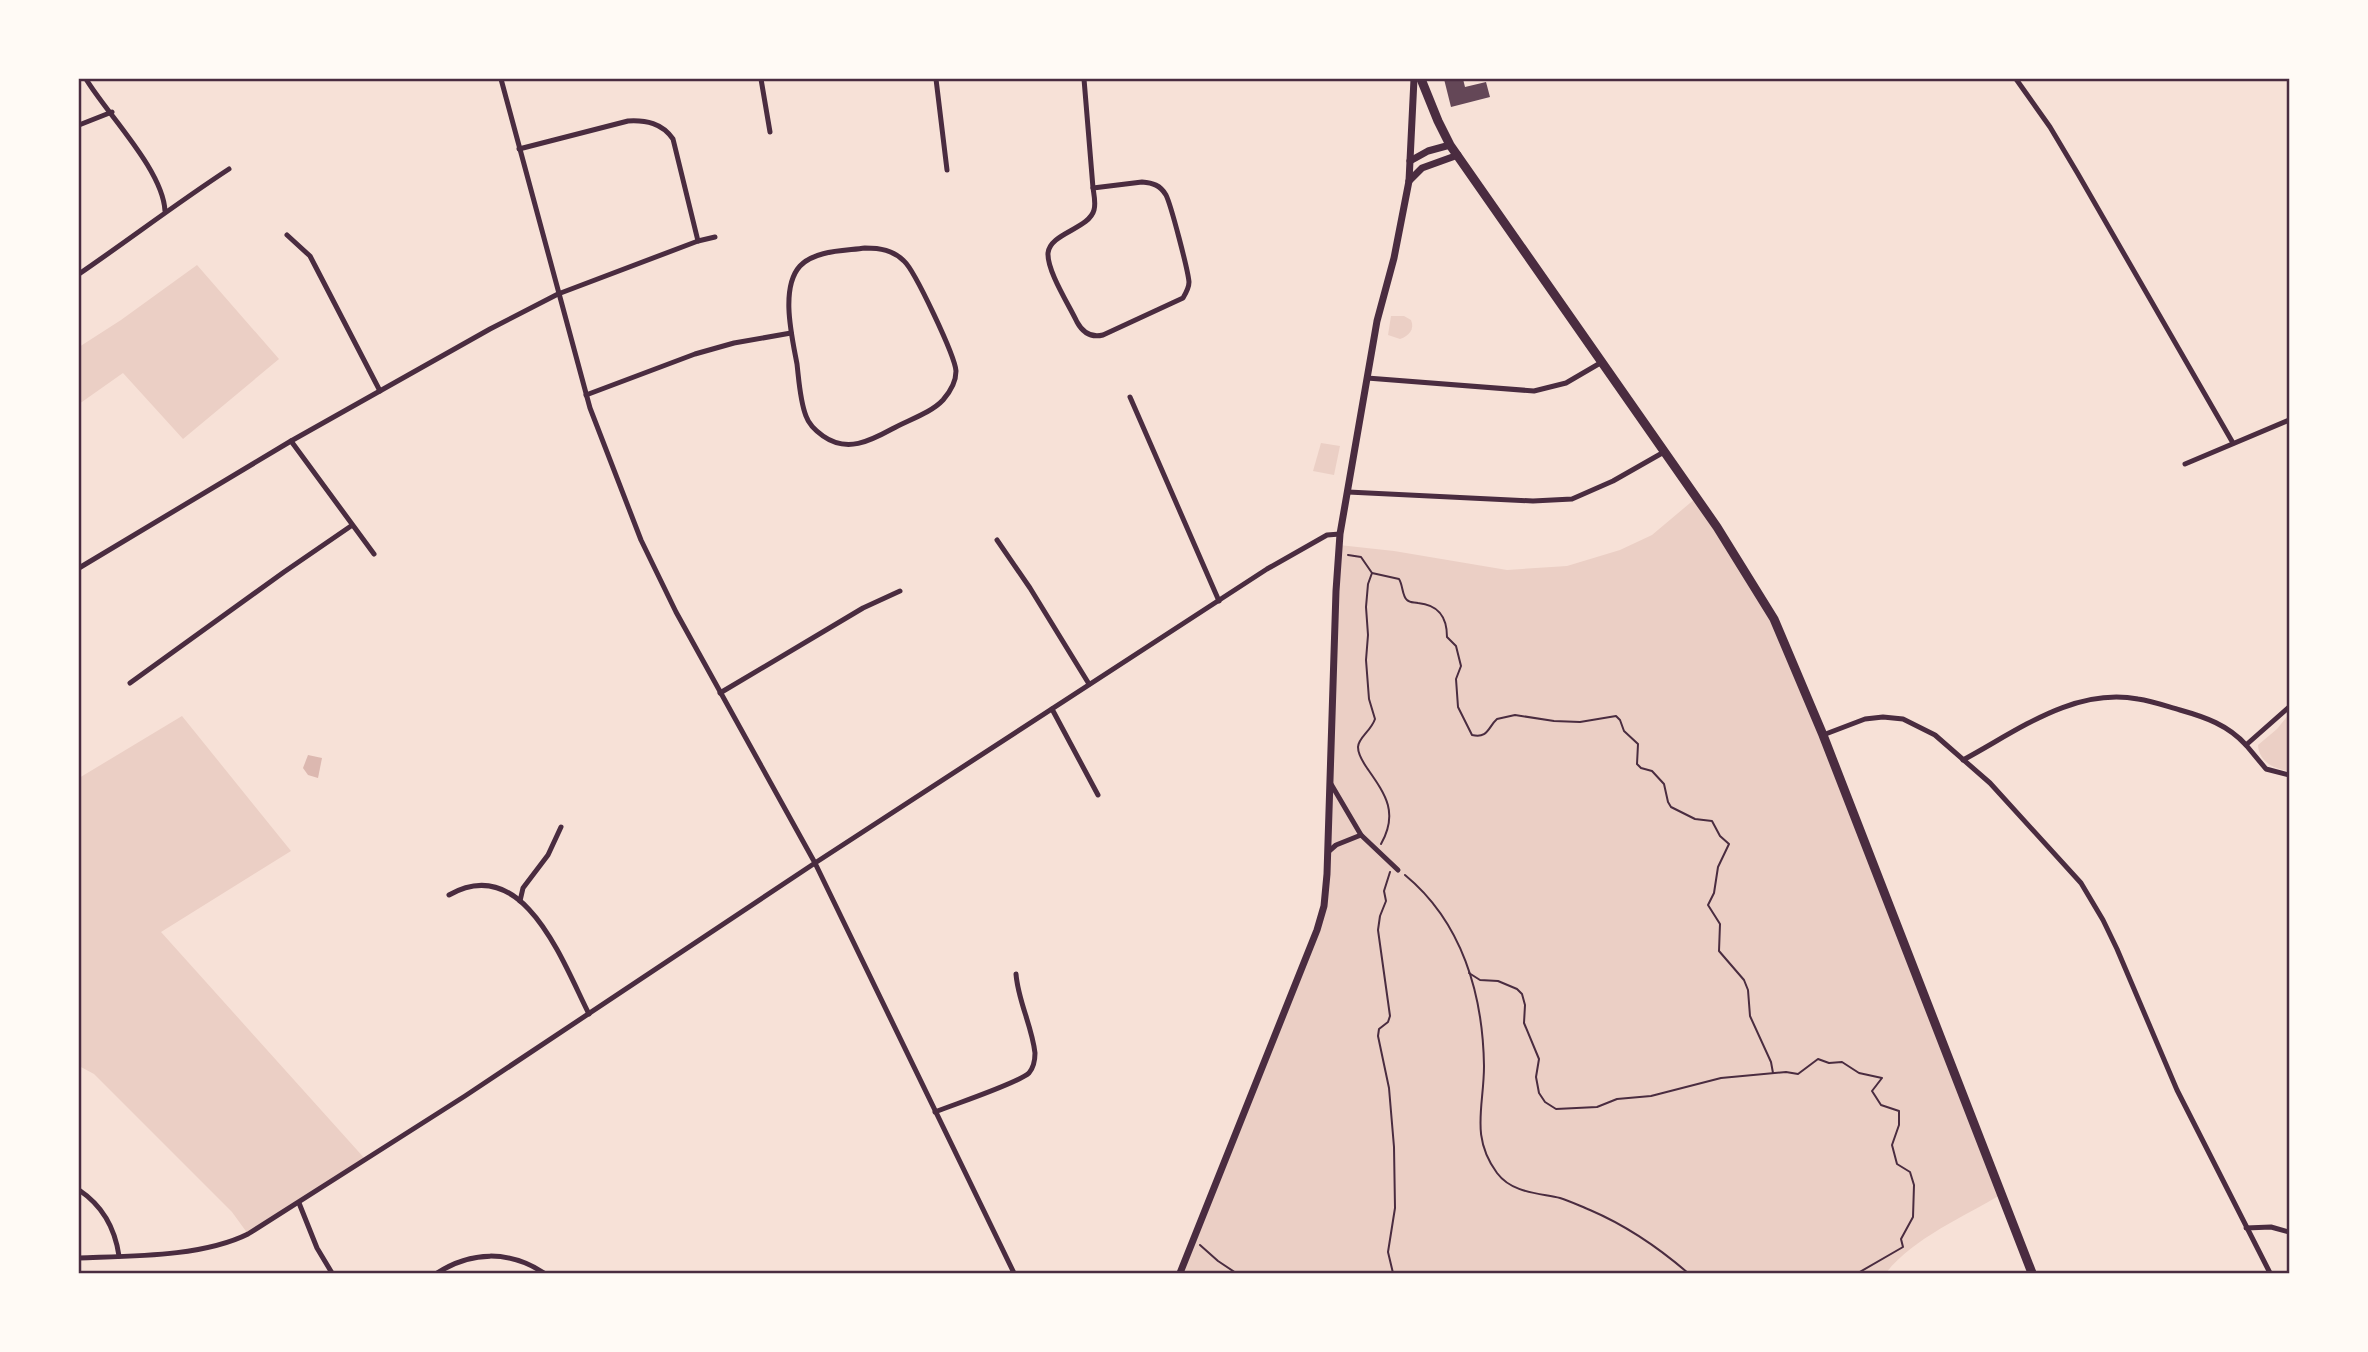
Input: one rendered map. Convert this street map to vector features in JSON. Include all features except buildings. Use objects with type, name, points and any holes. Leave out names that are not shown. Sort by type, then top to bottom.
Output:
[{"type":"main road","points":[[1420,79],[1450,145],[1717,527],[1774,619],[1823,736],[2032,1273]]},
{"type":"street","points":[[86,79],[111,112],[161,191],[165,211]]},
{"type":"street","points":[[501,79],[586,395],[607,455],[652,564],[815,863],[1014,1273]]},
{"type":"street","points":[[761,79],[770,132]]},
{"type":"street","points":[[936,79],[947,170]]},
{"type":"street","points":[[1084,79],[1093,188],[1095,206],[1089,219],[1059,238],[1048,254],[1053,273],[1080,327],[1089,335],[1097,337],[1183,298],[1189,283],[1167,196],[1160,187],[1142,182],[1093,188]]},
{"type":"street","points":[[1180,1273],[1317,930],[1324,905],[1340,534],[1377,321],[1394,258],[1409,181],[1415,79]]},
{"type":"street","points":[[2016,79],[2063,149],[2233,443]]},
{"type":"street","points":[[79,125],[111,112]]},
{"type":"street","points":[[519,149],[628,121],[655,124],[668,132],[673,139],[698,241]]},
{"type":"street","points":[[1410,162],[1427,151],[1450,145]]},
{"type":"street","points":[[1409,181],[1422,169],[1458,155]]},
{"type":"street","points":[[79,274],[148,227],[165,211],[229,169]]},
{"type":"street","points":[[287,234],[310,256],[380,391]]},
{"type":"street","points":[[79,568],[291,441],[490,328],[558,294],[715,237]]},
{"type":"street","points":[[882,248],[894,253],[906,263],[948,344],[955,367],[954,383],[940,403],[876,438],[853,445],[836,443],[817,432],[805,414],[791,333],[790,287],[795,272],[802,264],[813,256],[882,248]]},
{"type":"street","points":[[586,395],[695,354],[734,343],[791,333]]},
{"type":"street","points":[[1367,378],[1534,391],[1566,383],[1602,362]]},
{"type":"street","points":[[1130,397],[1219,601]]},
{"type":"street","points":[[2185,464],[2289,420]]},
{"type":"street","points":[[291,441],[374,554]]},
{"type":"street","points":[[1348,492],[1533,501],[1572,499],[1613,481],[1664,452]]},
{"type":"street","points":[[130,683],[351,526]]},
{"type":"street","points":[[79,1258],[179,1251],[225,1244],[248,1234],[1290,555],[1327,535],[1340,534]]},
{"type":"street","points":[[997,540],[1030,587],[1089,684]]},
{"type":"street","points":[[720,693],[863,608],[900,591]]},
{"type":"street","points":[[1963,760],[2054,710],[2094,698],[2137,698],[2205,717],[2238,736],[2266,769],[2289,775]]},
{"type":"street","points":[[2246,745],[2289,707]]},
{"type":"street","points":[[1052,709],[1098,795]]},
{"type":"street","points":[[1823,736],[1865,719],[1896,717],[1935,735],[1990,783],[2081,883],[2096,907],[2143,1005],[2177,1090],[2270,1273]]},
{"type":"street","points":[[1329,781],[1361,835],[1398,870]]},
{"type":"street","points":[[520,901],[523,888],[548,855],[561,827]]},
{"type":"street","points":[[1328,852],[1336,845],[1361,835]]},
{"type":"street","points":[[449,895],[473,885],[487,884],[507,891],[520,901],[540,922],[589,1014]]},
{"type":"street","points":[[935,1112],[1016,1081],[1028,1074],[1034,1065],[1035,1053],[1016,974]]},
{"type":"street","points":[[79,1190],[93,1201],[108,1220],[115,1234],[119,1256]]},
{"type":"street","points":[[299,1203],[317,1248],[332,1273]]},
{"type":"street","points":[[2246,1228],[2258,1226],[2289,1232]]},
{"type":"street","points":[[437,1273],[463,1260],[489,1256],[519,1260],[544,1273]]},
{"type":"path","points":[[1338,554],[1361,557],[1372,573],[1399,579],[1408,602],[1427,604],[1444,616],[1447,637],[1456,646],[1461,666],[1456,680],[1458,706],[1472,735],[1479,737],[1486,734],[1497,719],[1510,715],[1580,722],[1616,716],[1626,733],[1637,744],[1637,764],[1652,772],[1664,785],[1671,807],[1695,819],[1713,821],[1720,836],[1729,844],[1718,867],[1714,893],[1708,905],[1720,924],[1719,951],[1744,980],[1748,989],[1750,1016],[1771,1062],[1773,1073]]},
{"type":"path","points":[[1372,573],[1366,607],[1366,660],[1368,699],[1375,719],[1358,746],[1361,758],[1388,803],[1388,831],[1377,851]]},
{"type":"path","points":[[1391,864],[1378,930],[1390,1016],[1388,1022],[1379,1029],[1378,1036],[1389,1088],[1394,1147],[1395,1208],[1388,1252],[1393,1273]]},
{"type":"path","points":[[1398,870],[1416,884],[1449,923],[1463,952],[1482,1034],[1484,1066],[1479,1132],[1485,1153],[1499,1175],[1507,1184],[1563,1199],[1613,1222],[1660,1250],[1688,1273]]},
{"type":"path","points":[[1469,973],[1480,980],[1498,982],[1517,989],[1522,994],[1525,1005],[1524,1023],[1538,1054],[1538,1093],[1556,1109],[1591,1108],[1616,1099],[1651,1096],[1721,1077],[1786,1072],[1798,1074],[1818,1059],[1829,1063],[1842,1062],[1859,1073],[1882,1078],[1872,1091],[1881,1105],[1899,1111],[1899,1125],[1892,1145],[1897,1164],[1910,1172],[1913,1178],[1913,1217],[1901,1239],[1903,1247],[1858,1273]]},
{"type":"path","points":[[1193,1241],[1236,1273]]},
{"type":"shaded area","points":[[197,265],[279,359],[183,439],[123,373],[79,404],[79,347]]},
{"type":"shaded area","points":[[1391,316],[1404,316],[1411,320],[1412,329],[1408,334],[1400,339],[1388,335]]},
{"type":"shaded area","points":[[1321,443],[1340,446],[1334,475],[1313,471]]},
{"type":"shaded area","points":[[1696,498],[1774,619],[2002,1194],[1924,1239],[1886,1273],[1180,1273],[1324,906],[1339,545],[1394,551],[1507,570],[1567,566],[1620,550],[1652,535]]},
{"type":"shaded area","points":[[2289,714],[2289,771],[2268,764],[2261,756],[2258,745],[2277,729]]},
{"type":"shaded area","points":[[182,716],[291,851],[161,932],[366,1160],[248,1234],[232,1212],[94,1074],[79,1066],[79,778]]},
{"type":"shaded area","points":[[308,755],[322,758],[318,778],[308,775],[303,768]]}]
